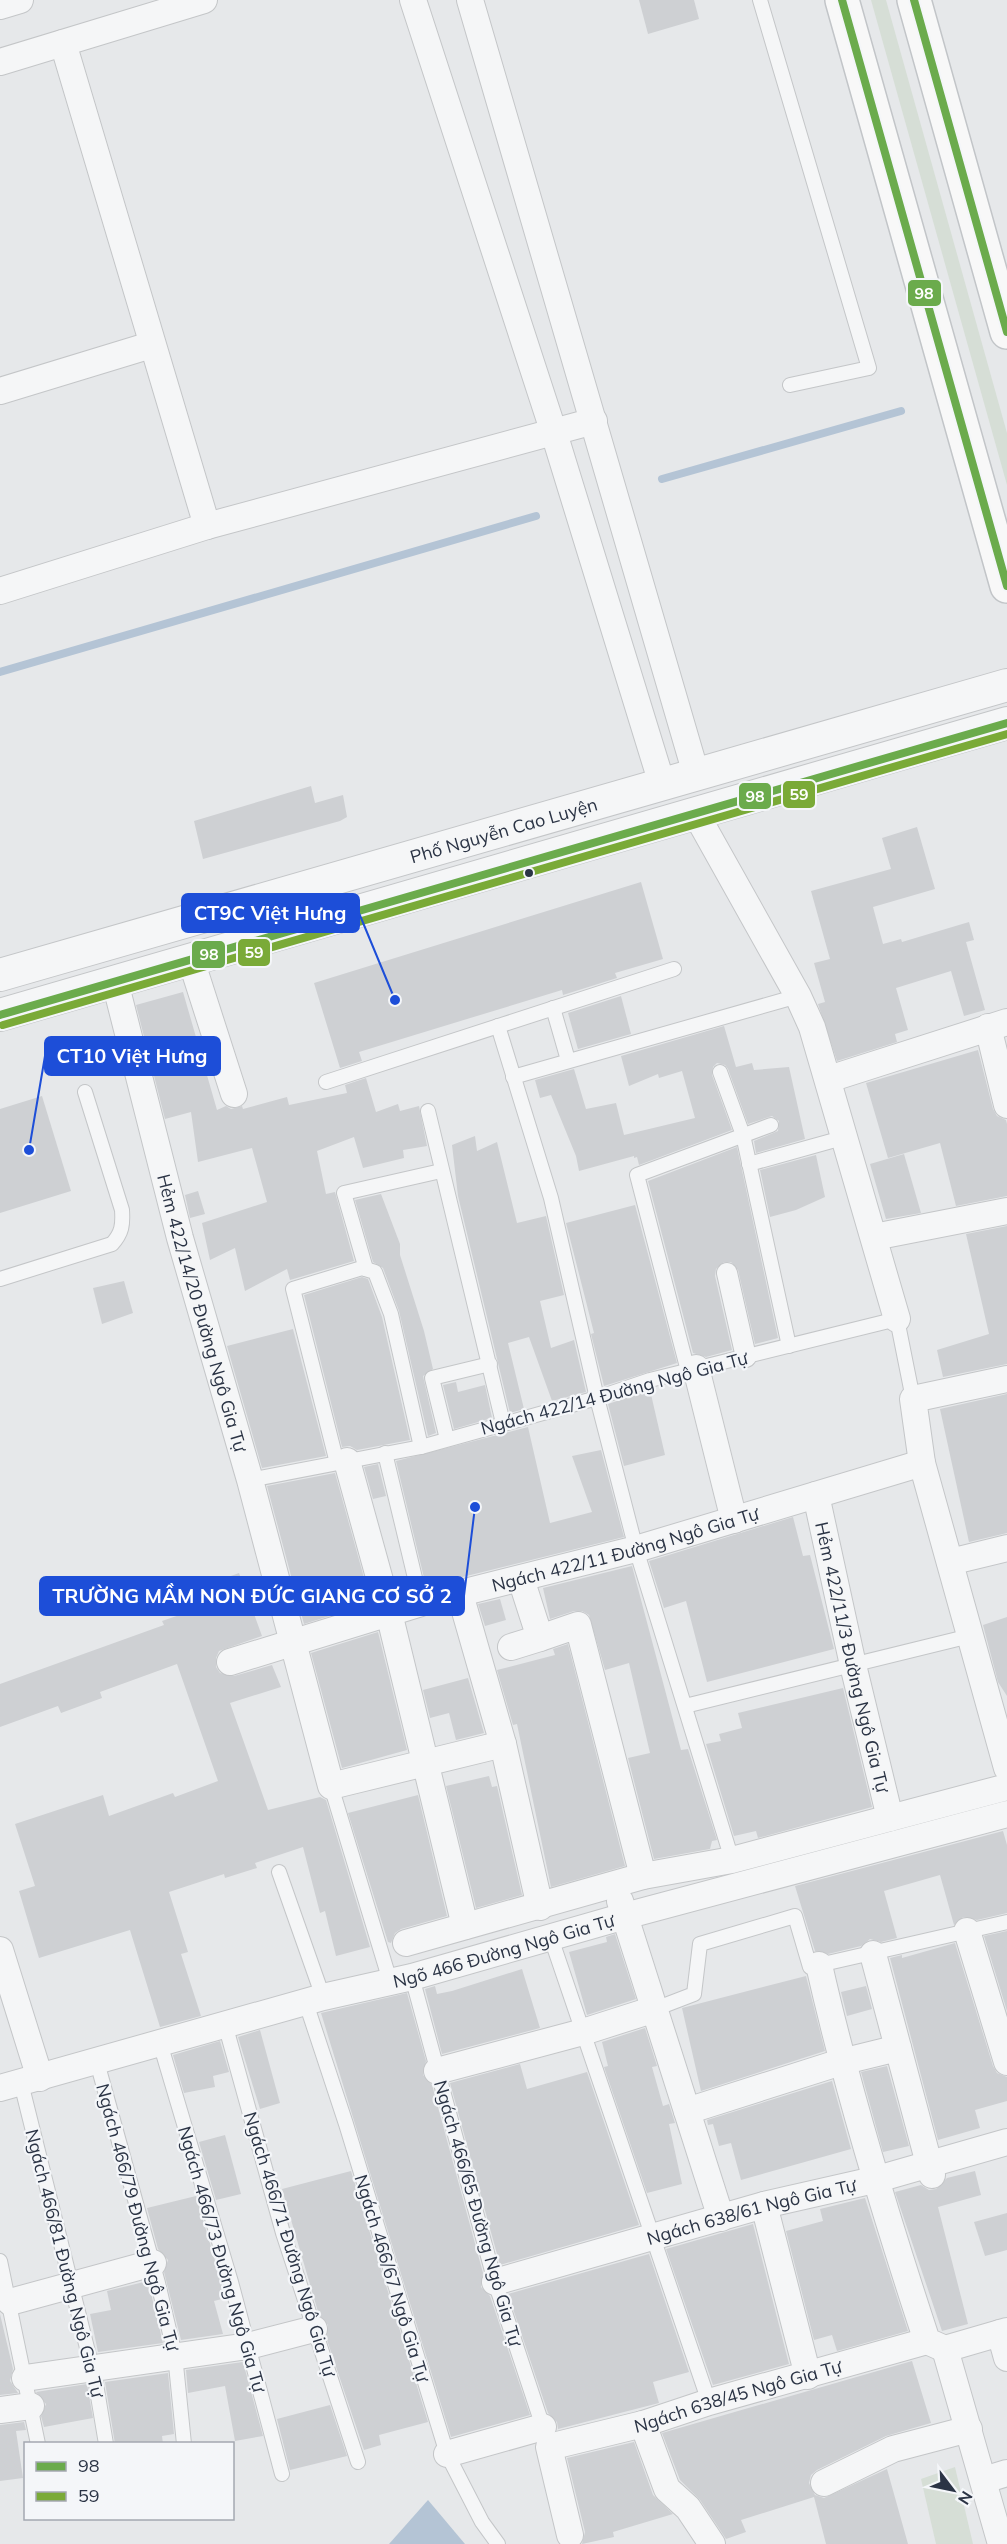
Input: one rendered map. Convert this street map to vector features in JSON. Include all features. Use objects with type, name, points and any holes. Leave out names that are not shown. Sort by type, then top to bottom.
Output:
[{"type":"main road","points":[[843,0],[1007,585]]},
{"type":"main road","points":[[914,0],[1007,332]]},
{"type":"street","points":[[0,6],[20,0]]},
{"type":"street","points":[[0,62],[204,0]]},
{"type":"street","points":[[413,0],[554,433],[662,784]]},
{"type":"street","points":[[470,0],[696,774]]},
{"type":"street","points":[[63,43],[151,345],[207,526]]},
{"type":"street","points":[[0,391],[151,345]]},
{"type":"street","points":[[0,591],[207,526],[594,422]]},
{"type":"street","name":"Phố Nguyễn Cao Luyện","points":[[0,975],[1007,685]]},
{"type":"street","points":[[0,1015],[1007,723]]},
{"type":"street","points":[[696,814],[798,996],[812,1027],[846,1137],[897,1319]]},
{"type":"street","points":[[191,960],[234,1094]]},
{"type":"street","name":"Hẻm 422/14/20 Đường Ngô Gia Tự","points":[[115,982],[190,1273],[250,1480],[331,1786]]},
{"type":"street","points":[[829,1079],[997,1025],[1007,1105]]},
{"type":"street","points":[[874,1237],[1007,1211]]},
{"type":"street","points":[[727,1273],[746,1357]]},
{"type":"street","points":[[692,1370],[734,1520]]},
{"type":"street","points":[[1007,1379],[914,1399],[922,1463],[1007,1768]]},
{"type":"street","points":[[342,1462],[389,1613],[465,1926]]},
{"type":"street","name":"Ngách 422/11 Đường Ngô Gia Tự","points":[[230,1662],[421,1603],[636,1549],[922,1463]]},
{"type":"street","name":"Hẻm 422/11/3 Đường Ngô Gia Tự","points":[[816,1495],[853,1665],[890,1818]]},
{"type":"street","points":[[950,1562],[1007,1548]]},
{"type":"street","points":[[521,1579],[540,1638]]},
{"type":"street","points":[[460,1594],[503,1743],[540,1907]]},
{"type":"street","points":[[511,1647],[578,1624],[643,1876]]},
{"type":"street","points":[[331,1786],[503,1743]]},
{"type":"street","points":[[406,1943],[540,1907],[643,1876],[732,1860],[1007,1787]]},
{"type":"street","name":"Ngõ 466 Đường Ngô Gia Tự","points":[[20,2083],[225,2024],[401,1979],[625,1916],[741,1887],[1007,1814]]},
{"type":"street","points":[[615,1885],[721,2218]]},
{"type":"street","points":[[967,1931],[1007,2062]]},
{"type":"street","points":[[0,1950],[20,2083]]},
{"type":"street","points":[[873,1954],[931,2170]]},
{"type":"street","points":[[819,1965],[841,2062],[874,2180],[969,2429],[995,2476],[1001,2544]]},
{"type":"street","points":[[437,2071],[583,2032],[655,2009]]},
{"type":"street","points":[[687,2110],[841,2062],[898,2048]]},
{"type":"street","name":"Ngách 638/61 Ngô Gia Tự","points":[[495,2282],[764,2205],[874,2180],[931,2170],[1007,2142]]},
{"type":"street","points":[[764,2205],[808,2376]]},
{"type":"street","points":[[10,2302],[72,2287],[153,2263]]},
{"type":"street","points":[[26,2378],[248,2346],[314,2329]]},
{"type":"street","points":[[1003,2332],[1007,2358]]},
{"type":"street","name":"Ngách 638/45 Ngô Gia Tự","points":[[447,2454],[546,2437],[643,2424],[709,2402],[808,2376],[936,2345],[1003,2332]]},
{"type":"street","points":[[0,2410],[31,2406]]},
{"type":"street","points":[[643,2424],[667,2489],[688,2508],[712,2544]]},
{"type":"street","points":[[824,2483],[893,2449],[969,2429]]},
{"type":"street","points":[[546,2437],[570,2535]]},
{"type":"lane","points":[[760,0],[869,368],[790,385]]},
{"type":"lane","points":[[326,1082],[674,969]]},
{"type":"lane","points":[[513,1077],[798,996]]},
{"type":"lane","points":[[553,1008],[568,1060]]},
{"type":"lane","points":[[498,1026],[551,1198],[597,1398],[636,1549],[741,1887]]},
{"type":"lane","points":[[720,1072],[743,1135],[789,1346]]},
{"type":"lane","points":[[0,1279],[111,1244],[119,1235],[123,1224],[122,1210],[85,1092]]},
{"type":"lane","points":[[428,1111],[503,1424]]},
{"type":"lane","points":[[692,1370],[637,1175],[771,1125]]},
{"type":"lane","points":[[749,1164],[846,1137]]},
{"type":"lane","points":[[421,1447],[391,1314],[369,1269],[344,1193],[441,1171]]},
{"type":"lane","points":[[342,1462],[292,1289],[369,1269]]},
{"type":"lane","points":[[897,1319],[914,1399]]},
{"type":"lane","name":"Ngách 422/14 Đường Ngô Gia Tự","points":[[250,1480],[421,1447],[597,1398],[650,1380],[897,1319]]},
{"type":"lane","points":[[447,1439],[432,1378],[490,1365]]},
{"type":"lane","points":[[386,1453],[421,1603]]},
{"type":"lane","points":[[685,1706],[970,1636]]},
{"type":"lane","name":"Ngách 466/65 Đường Ngô Gia Tự","points":[[331,1786],[437,2071],[495,2282],[546,2437]]},
{"type":"lane","name":"Ngách 466/67 Ngô Gia Tự","points":[[279,1872],[315,2000],[346,2124],[447,2454],[482,2522],[498,2544]]},
{"type":"lane","points":[[655,2009],[694,1994],[699,1944],[795,1916],[810,1967],[1007,1922]]},
{"type":"lane","points":[[551,1938],[709,2402]]},
{"type":"lane","name":"Ngách 466/71 Đường Ngô Gia Tự","points":[[225,2024],[283,2232],[358,2462]]},
{"type":"lane","name":"Ngách 466/73 Đường Ngô Gia Tự","points":[[160,2043],[248,2346],[282,2474]]},
{"type":"lane","name":"Ngách 466/79 Đường Ngô Gia Tự","points":[[98,2062],[153,2263],[175,2355],[183,2442]]},
{"type":"lane","name":"Ngách 466/81 Đường Ngô Gia Tự","points":[[20,2083],[92,2370],[106,2442]]},
{"type":"lane","points":[[902,2184],[931,2170],[1007,2154]]},
{"type":"lane","points":[[0,2261],[38,2442]]},
{"type":"shaded area","points":[[871,0],[886,0],[1007,433],[1007,485]]},
{"type":"shaded area","points":[[955,2467],[973,2544],[936,2544],[921,2479]]},
{"type":"water","points":[[428,2500],[465,2544],[389,2544]]},
{"type":"building","points":[[639,0],[694,0],[699,19],[648,34]]},
{"type":"building","points":[[311,786],[315,803],[343,795],[347,817],[340,821],[203,859],[194,821]]},
{"type":"building","points":[[917,827],[935,889],[873,907],[883,944],[901,939],[902,942],[969,922],[974,940],[966,942],[985,1010],[964,1016],[951,971],[896,988],[908,1030],[895,1034],[897,1042],[837,1061],[818,1004],[825,1002],[814,963],[830,959],[811,891],[891,869],[882,838]]},
{"type":"building","points":[[641,882],[663,959],[615,973],[617,978],[563,995],[562,990],[359,1052],[362,1061],[340,1068],[314,983]]},
{"type":"building","points":[[183,992],[217,1110],[226,1106],[231,1109],[242,1106],[243,1109],[287,1097],[289,1105],[347,1093],[345,1085],[366,1078],[376,1112],[398,1104],[400,1111],[419,1106],[427,1146],[403,1150],[404,1158],[363,1168],[354,1137],[317,1151],[326,1194],[335,1192],[354,1261],[290,1280],[287,1269],[245,1291],[235,1248],[210,1260],[202,1223],[267,1202],[252,1148],[198,1162],[191,1112],[165,1119],[136,1005]]},
{"type":"building","points":[[621,996],[631,1034],[578,1049],[568,1013]]},
{"type":"building","points":[[724,1026],[736,1067],[752,1063],[754,1070],[789,1067],[805,1139],[756,1153],[754,1141],[778,1131],[779,1121],[772,1116],[748,1124],[728,1069],[725,1065],[717,1063],[713,1067],[712,1075],[732,1130],[639,1165],[637,1157],[634,1158],[634,1156],[579,1171],[576,1156],[551,1095],[540,1098],[535,1080],[574,1069],[586,1109],[616,1103],[624,1135],[695,1118],[682,1071],[659,1078],[658,1074],[629,1086],[621,1056]]},
{"type":"building","points":[[978,1050],[993,1109],[997,1116],[1006,1120],[1007,1124],[1007,1196],[956,1206],[940,1143],[888,1158],[866,1083]]},
{"type":"building","points":[[42,1096],[71,1191],[0,1213],[0,1109]]},
{"type":"building","points":[[475,1136],[477,1151],[497,1142],[517,1223],[546,1216],[564,1295],[540,1301],[551,1348],[574,1340],[586,1392],[552,1401],[529,1337],[508,1343],[524,1409],[510,1413],[458,1196],[452,1145]]},
{"type":"building","points":[[737,1147],[778,1338],[755,1344],[738,1270],[731,1262],[724,1262],[716,1269],[715,1276],[732,1350],[706,1357],[693,1353],[648,1181]]},
{"type":"building","points":[[904,1154],[921,1213],[886,1219],[870,1164]]},
{"type":"building","points":[[816,1155],[825,1197],[796,1210],[770,1217],[760,1170]]},
{"type":"building","points":[[198,1191],[205,1214],[190,1218],[185,1195]]},
{"type":"building","points":[[381,1194],[400,1244],[400,1255],[424,1331],[433,1369],[423,1376],[436,1433],[428,1436],[399,1311],[383,1268],[373,1262],[355,1200]]},
{"type":"building","points":[[635,1205],[677,1363],[604,1386],[591,1334],[594,1333],[566,1223]]},
{"type":"building","points":[[1007,1226],[1007,1364],[943,1377],[937,1350],[989,1334],[966,1234]]},
{"type":"building","points":[[362,1277],[368,1279],[382,1317],[410,1440],[357,1450],[350,1446],[342,1447],[304,1295]]},
{"type":"building","points":[[124,1281],[133,1313],[102,1324],[93,1288]]},
{"type":"building","points":[[293,1329],[326,1456],[262,1468],[227,1346]]},
{"type":"building","points":[[456,1382],[458,1392],[485,1385],[492,1418],[454,1429],[443,1385]]},
{"type":"building","points":[[650,1390],[665,1455],[624,1466],[608,1404]]},
{"type":"building","points":[[1007,1394],[1007,1533],[969,1542],[940,1409]]},
{"type":"building","points":[[528,1427],[550,1523],[592,1512],[572,1456],[601,1450],[624,1537],[426,1586],[396,1461]]},
{"type":"building","points":[[378,1464],[386,1496],[373,1499],[364,1467]]},
{"type":"building","points":[[335,1473],[371,1603],[304,1624],[267,1486]]},
{"type":"building","points":[[793,1517],[803,1556],[810,1555],[834,1649],[707,1682],[686,1601],[664,1608],[649,1561]]},
{"type":"building","points":[[632,1566],[681,1750],[688,1749],[717,1840],[712,1841],[710,1849],[654,1859],[628,1758],[650,1753],[629,1663],[605,1670],[589,1615],[582,1611],[574,1611],[550,1619],[543,1588]]},
{"type":"building","points":[[239,1573],[262,1636],[219,1651],[216,1667],[220,1673],[234,1676],[272,1665],[281,1687],[230,1703],[268,1810],[320,1797],[326,1800],[370,1947],[336,1956],[325,1911],[320,1913],[303,1847],[255,1863],[257,1868],[225,1878],[224,1874],[169,1892],[188,1952],[181,1954],[201,2016],[160,2027],[130,1930],[39,1958],[19,1891],[35,1886],[15,1824],[103,1795],[109,1816],[173,1793],[175,1797],[218,1781],[177,1664],[100,1692],[102,1698],[61,1713],[58,1706],[0,1727],[0,1684],[164,1625],[162,1621],[200,1608],[193,1590]]},
{"type":"building","points":[[500,1599],[506,1620],[485,1626],[478,1604]]},
{"type":"building","points":[[1007,1617],[1007,1696],[998,1682],[983,1625]]},
{"type":"building","points":[[378,1632],[407,1750],[342,1768],[311,1653]]},
{"type":"building","points":[[568,1644],[625,1866],[551,1887],[517,1724],[513,1725],[497,1670],[555,1655],[553,1649]]},
{"type":"building","points":[[468,1678],[484,1733],[456,1740],[449,1713],[430,1718],[423,1690]]},
{"type":"building","points":[[843,1688],[872,1807],[758,1838],[756,1831],[734,1836],[706,1744],[721,1741],[719,1734],[742,1728],[738,1713]]},
{"type":"building","points":[[489,1776],[492,1787],[497,1786],[522,1895],[476,1908],[446,1786]]},
{"type":"building","points":[[418,1795],[447,1916],[401,1929],[395,1933],[391,1943],[388,1942],[348,1813]]},
{"type":"building","points":[[1003,1831],[1007,1845],[1007,1913],[977,1920],[963,1917],[954,1925],[940,1875],[884,1891],[897,1938],[881,1942],[870,1939],[861,1946],[828,1954],[815,1951],[795,1886]]},
{"type":"building","points":[[1007,1931],[1007,2011],[984,1936]]},
{"type":"building","points":[[615,1934],[636,1999],[587,2015],[569,1952],[607,1942],[606,1937]]},
{"type":"building","points":[[955,1943],[993,2066],[997,2073],[1007,2077],[1007,2101],[975,2110],[980,2128],[938,2140],[890,1958],[902,1955],[902,1958]]},
{"type":"building","points":[[522,1969],[540,2028],[442,2054],[425,1989],[435,1986],[437,1994],[452,1991]]},
{"type":"building","points":[[806,1976],[825,2051],[701,2091],[682,2008]]},
{"type":"building","points":[[866,1986],[872,2009],[847,2016],[841,1992]]},
{"type":"building","points":[[407,1993],[426,2061],[423,2075],[432,2085],[483,2273],[481,2287],[490,2296],[530,2415],[451,2437],[321,2013]]},
{"type":"building","points":[[645,2028],[657,2066],[652,2067],[663,2106],[669,2104],[675,2123],[669,2124],[682,2184],[647,2193],[604,2067],[608,2066],[602,2042]]},
{"type":"building","points":[[260,2030],[280,2103],[260,2109],[238,2037]]},
{"type":"building","points":[[220,2041],[229,2072],[213,2076],[215,2087],[184,2093],[173,2055]]},
{"type":"building","points":[[520,2064],[527,2089],[587,2072],[639,2225],[500,2265],[450,2083]]},
{"type":"building","points":[[887,2066],[909,2146],[883,2152],[861,2072]]},
{"type":"building","points":[[832,2081],[851,2149],[741,2180],[731,2143],[719,2146],[713,2124],[708,2125],[707,2120]]},
{"type":"building","points":[[225,2135],[241,2194],[216,2200],[199,2142]]},
{"type":"building","points":[[351,2171],[428,2422],[379,2435],[381,2445],[364,2450],[326,2337],[328,2325],[319,2315],[282,2189]]},
{"type":"building","points":[[975,2171],[981,2195],[938,2207],[968,2324],[942,2331],[895,2192],[921,2185],[929,2190],[936,2189],[947,2178]]},
{"type":"building","points":[[196,2196],[226,2298],[214,2301],[223,2334],[181,2340],[164,2272],[168,2260],[158,2249],[147,2208]]},
{"type":"building","points":[[865,2198],[908,2331],[837,2351],[832,2335],[814,2340],[786,2231],[823,2221],[820,2209]]},
{"type":"building","points":[[1007,2213],[1007,2250],[985,2256],[974,2222]]},
{"type":"building","points":[[753,2224],[789,2364],[713,2385],[666,2249]]},
{"type":"building","points":[[649,2254],[689,2372],[653,2382],[659,2403],[558,2429],[557,2422],[548,2413],[508,2294]]},
{"type":"building","points":[[148,2281],[163,2343],[98,2352],[90,2314],[111,2310],[107,2291]]},
{"type":"building","points":[[0,2314],[13,2369],[10,2381],[18,2393],[0,2395]]},
{"type":"building","points":[[912,2361],[931,2423],[886,2436],[817,2470],[811,2475],[809,2483],[815,2495],[824,2498],[887,2469],[908,2544],[826,2544],[814,2497],[741,2520],[746,2532],[726,2539],[700,2500],[680,2480],[662,2433]]},
{"type":"building","points":[[243,2362],[263,2436],[235,2441],[225,2386],[188,2393],[186,2370]]},
{"type":"building","points":[[168,2373],[174,2434],[162,2436],[163,2442],[115,2442],[105,2382]]},
{"type":"building","points":[[87,2384],[93,2418],[44,2427],[41,2416],[46,2404],[36,2392]]},
{"type":"building","points":[[330,2405],[347,2456],[290,2470],[277,2419]]},
{"type":"building","points":[[24,2422],[26,2430],[16,2431],[23,2478],[0,2481],[0,2425]]},
{"type":"building","points":[[634,2442],[653,2495],[673,2514],[613,2532],[614,2537],[582,2544],[585,2532],[567,2458]]},
{"type":"waterway","points":[[662,479],[901,411]]},
{"type":"waterway","points":[[0,672],[536,516]]},
{"type":"transit line","name":"98","points":[[842,0],[1007,586]]},
{"type":"transit line","name":"98","points":[[914,0],[1007,332]]},
{"type":"transit line","name":"98","points":[[0,1015],[1007,723]]},
{"type":"transit line","name":"59","points":[[3,1025],[1007,734]]},
{"type":"place","name":"CT9C Việt Hưng","points":[[395,1000]]},
{"type":"place","name":"CT10 Việt Hưng","points":[[29,1150]]},
{"type":"place","name":"TRƯỜNG MẦM NON ĐỨC GIANG CƠ SỞ 2","points":[[475,1507]]}]
